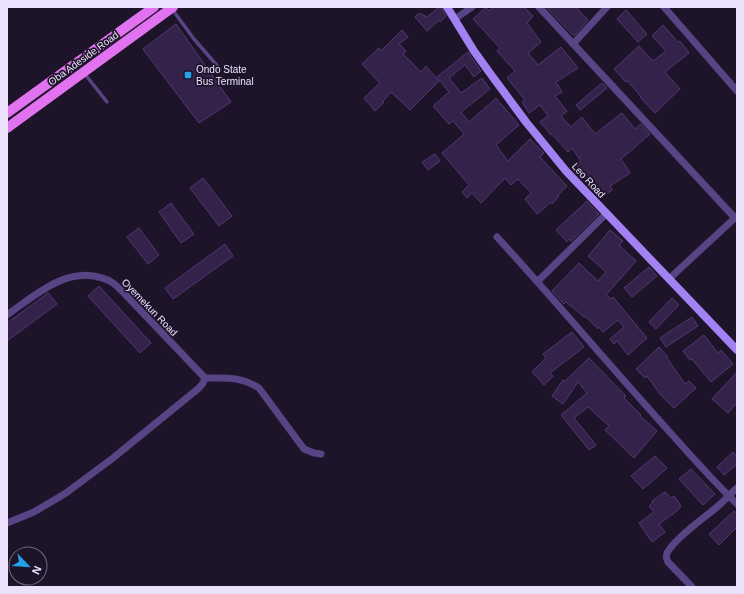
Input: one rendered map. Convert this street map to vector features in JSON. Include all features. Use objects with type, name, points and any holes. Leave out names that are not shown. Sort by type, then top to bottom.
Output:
[{"type":"main road","points":[[7,113],[154,7]]},
{"type":"main road","name":"Oba Adeside Road","points":[[7,128],[172,8]]},
{"type":"street","name":"Leo Road","points":[[447,7],[474,51],[526,122],[566,171],[736,346]]},
{"type":"street","points":[[455,19],[472,7]]},
{"type":"street","points":[[539,7],[736,217],[670,278]]},
{"type":"street","points":[[573,44],[607,7]]},
{"type":"street","points":[[664,7],[737,91]]},
{"type":"street","points":[[538,281],[607,213]]},
{"type":"street","points":[[497,237],[538,281],[611,367],[709,476],[737,504]]},
{"type":"street","name":"Oyemekun Road","points":[[7,315],[50,285],[62,279],[91,275],[104,278],[113,283],[123,292],[205,378]]},
{"type":"street","points":[[7,523],[34,512],[66,493],[113,458],[199,388],[204,383],[205,378],[232,378],[248,382],[258,388],[304,449],[321,454]]},
{"type":"street","points":[[692,587],[668,562],[666,557],[667,554],[670,548],[689,529],[737,488]]},
{"type":"lane","points":[[172,8],[194,39],[220,69]]},
{"type":"lane","points":[[83,72],[107,102]]},
{"type":"building","points":[[439,7],[442,8],[446,16],[427,31],[415,17],[419,13],[427,17]]},
{"type":"building","points":[[486,7],[489,11],[494,7],[524,7],[533,16],[527,23],[541,42],[528,53],[538,65],[561,47],[578,68],[556,82],[562,92],[555,96],[567,111],[561,116],[571,127],[582,117],[595,134],[622,113],[635,129],[641,124],[650,134],[621,159],[630,173],[610,186],[612,190],[600,198],[587,178],[585,179],[576,164],[581,161],[572,148],[568,152],[540,122],[548,116],[540,105],[529,113],[522,102],[525,100],[507,78],[515,71],[497,51],[500,48],[473,19]]},
{"type":"building","points":[[546,7],[576,7],[588,20],[574,36]]},
{"type":"building","points":[[626,10],[647,34],[638,42],[617,19]]},
{"type":"building","name":"Ondo State Bus Terminal","points":[[176,24],[231,102],[199,123],[143,49]]},
{"type":"building","points":[[663,25],[678,42],[680,41],[689,53],[665,72],[680,89],[655,113],[628,81],[626,82],[614,69],[639,46],[653,61],[666,51],[652,36]]},
{"type":"building","points":[[402,30],[408,37],[399,44],[406,51],[403,54],[421,72],[426,66],[439,81],[410,110],[391,92],[375,111],[364,98],[380,83],[362,64],[379,48],[381,51]]},
{"type":"building","points":[[468,52],[481,71],[474,77],[465,65],[449,78],[461,93],[482,78],[490,89],[461,112],[469,122],[496,98],[519,125],[496,145],[508,161],[530,139],[544,153],[540,157],[567,186],[552,204],[551,202],[537,214],[525,199],[531,193],[518,179],[511,185],[505,178],[481,203],[472,193],[467,198],[462,192],[469,185],[442,153],[464,134],[453,121],[449,124],[433,106],[449,92],[437,77]]},
{"type":"building","points":[[602,83],[607,88],[580,110],[576,105]]},
{"type":"building","points":[[435,154],[440,161],[428,170],[422,162]]},
{"type":"building","points":[[203,178],[232,216],[219,226],[190,188]]},
{"type":"building","points":[[587,201],[599,214],[571,241],[569,239],[567,242],[556,230]]},
{"type":"building","points":[[171,203],[194,234],[181,243],[159,212]]},
{"type":"building","points":[[139,228],[159,255],[148,264],[127,237]]},
{"type":"building","points":[[610,230],[623,241],[619,245],[636,261],[606,295],[611,299],[613,297],[647,338],[628,355],[617,341],[614,344],[610,339],[624,327],[618,320],[603,332],[599,327],[598,329],[585,316],[584,317],[566,302],[564,304],[552,291],[579,263],[598,281],[606,272],[588,256]]},
{"type":"building","points":[[225,244],[233,256],[173,299],[165,288]]},
{"type":"building","points":[[649,267],[657,276],[632,297],[624,288]]},
{"type":"building","points":[[99,286],[151,343],[140,353],[88,296]]},
{"type":"building","points":[[48,293],[57,304],[7,341],[7,323]]},
{"type":"building","points":[[672,298],[679,305],[656,329],[649,322]]},
{"type":"building","points":[[692,317],[698,326],[666,347],[660,338]]},
{"type":"building","points":[[572,332],[584,347],[550,373],[553,376],[544,385],[532,372],[546,358],[543,354]]},
{"type":"building","points":[[704,335],[718,353],[721,350],[733,364],[711,382],[692,359],[690,360],[683,351]]},
{"type":"building","points":[[659,347],[668,357],[667,358],[685,384],[689,381],[696,388],[674,408],[660,394],[647,376],[645,378],[636,369]]},
{"type":"building","points":[[589,358],[626,396],[624,398],[641,415],[640,416],[657,431],[634,458],[605,430],[609,426],[588,407],[574,418],[596,445],[589,450],[561,415],[587,393],[578,382],[563,404],[552,396],[563,380],[565,381]]},
{"type":"building","points":[[737,372],[737,403],[728,413],[712,399]]},
{"type":"building","points":[[733,452],[737,457],[737,464],[724,475],[717,467]]},
{"type":"building","points":[[655,456],[667,468],[643,489],[631,476]]},
{"type":"building","points":[[691,469],[715,494],[703,505],[679,479]]},
{"type":"building","points":[[665,492],[671,498],[674,496],[681,506],[677,511],[659,524],[665,532],[652,542],[639,523],[654,512],[649,506],[653,502],[652,501]]},
{"type":"building","points":[[734,511],[737,514],[737,527],[719,545],[709,534]]},
{"type":"place","name":"Ondo State Bus Terminal","points":[[188,75]]}]
